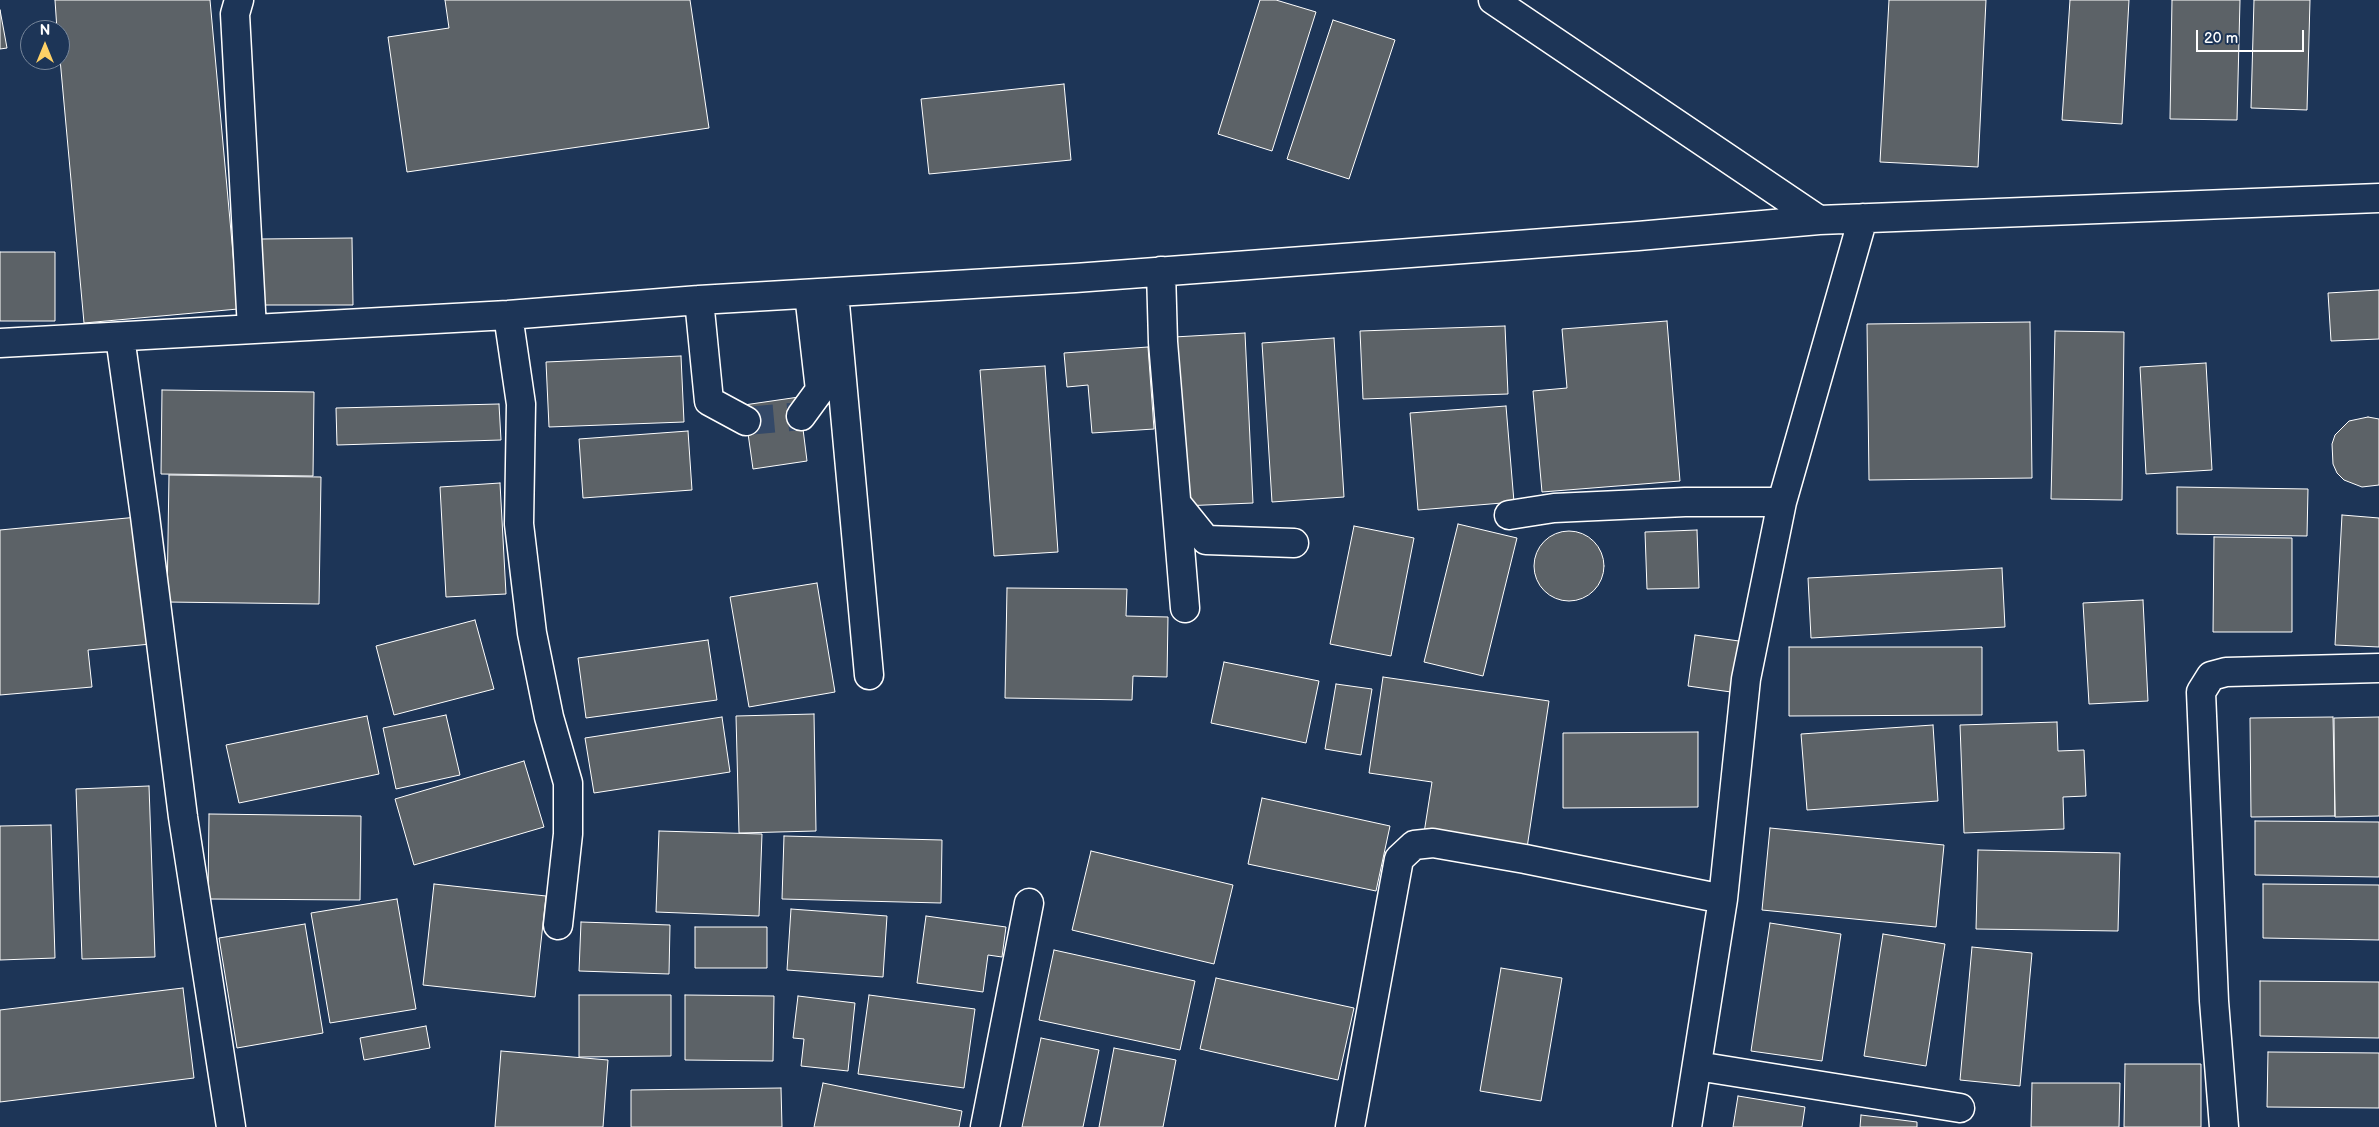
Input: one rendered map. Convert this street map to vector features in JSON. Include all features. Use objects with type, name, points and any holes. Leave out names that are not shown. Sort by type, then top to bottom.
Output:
[{"type":"street","points":[[239,0],[235,14],[252,329]]},
{"type":"street","points":[[1493,0],[1819,220]]},
{"type":"street","points":[[0,343],[508,315],[699,300],[822,294],[1638,236],[1819,220],[2379,198]]},
{"type":"street","points":[[1687,1127],[1723,899],[1746,679],[1782,502],[1863,218]]},
{"type":"street","points":[[1161,271],[1163,342],[1185,608]]},
{"type":"street","points":[[801,416],[820,390],[822,294]]},
{"type":"street","points":[[822,294],[869,675]]},
{"type":"street","points":[[699,300],[709,401],[746,421]]},
{"type":"street","points":[[508,315],[522,404],[519,524],[532,633],[549,717],[568,783],[568,834],[558,925]]},
{"type":"street","points":[[120,337],[183,817],[231,1127]]},
{"type":"street","points":[[1509,515],[1554,508],[1666,503],[1782,502]]},
{"type":"street","points":[[1177,504],[1206,540],[1294,543]]},
{"type":"street","points":[[2224,1127],[2214,1001],[2201,692],[2211,676],[2226,672],[2379,668]]},
{"type":"street","points":[[1350,1127],[1400,859],[1414,844],[1433,843],[1525,859],[1723,899]]},
{"type":"street","points":[[985,1127],[1029,903]]},
{"type":"street","points":[[1696,1066],[1960,1108]]},
{"type":"building","points":[[55,0],[210,0],[238,309],[84,323],[61,70],[70,70],[70,20],[56,20]]},
{"type":"building","points":[[445,0],[690,0],[709,128],[407,172],[388,37],[449,28]]},
{"type":"building","points":[[1260,0],[1276,0],[1316,12],[1272,151],[1218,134]]},
{"type":"building","points":[[1889,0],[1986,0],[1978,167],[1880,162]]},
{"type":"building","points":[[2070,0],[2129,0],[2122,124],[2062,120]]},
{"type":"building","points":[[2172,0],[2240,0],[2237,120],[2170,119]]},
{"type":"building","points":[[2254,0],[2310,0],[2307,110],[2251,108]]},
{"type":"building","points":[[0,10],[7,48],[0,49]]},
{"type":"building","points":[[1333,20],[1395,40],[1349,179],[1287,159]]},
{"type":"building","points":[[1064,84],[1071,160],[929,174],[921,99]]},
{"type":"building","points":[[352,238],[353,305],[261,305],[261,239]]},
{"type":"building","points":[[0,252],[55,252],[55,321],[0,321]]},
{"type":"building","points":[[2379,290],[2379,339],[2331,341],[2328,293]]},
{"type":"building","points":[[1667,321],[1680,481],[1542,492],[1533,391],[1567,388],[1562,329]]},
{"type":"building","points":[[2030,322],[2032,478],[1869,480],[1867,324]]},
{"type":"building","points":[[1505,326],[1508,394],[1363,399],[1360,331]]},
{"type":"building","points":[[2055,331],[2124,332],[2122,500],[2051,499]]},
{"type":"building","points":[[1245,333],[1253,503],[1182,506],[1174,337]]},
{"type":"building","points":[[1334,338],[1344,497],[1272,502],[1262,343]]},
{"type":"building","points":[[1148,347],[1154,429],[1092,433],[1088,385],[1067,387],[1064,353]]},
{"type":"building","points":[[681,356],[684,422],[549,427],[546,362]]},
{"type":"building","points":[[2206,363],[2212,470],[2146,474],[2140,367]]},
{"type":"building","points":[[1045,366],[1058,552],[994,556],[980,370]]},
{"type":"building","points":[[162,390],[314,392],[313,476],[161,474]]},
{"type":"building","points":[[799,397],[807,461],[753,469],[744,405]]},
{"type":"building","points":[[499,404],[501,440],[337,445],[336,408]]},
{"type":"building","points":[[1506,406],[1514,502],[1418,510],[1410,413]]},
{"type":"building","points":[[2368,417],[2379,419],[2379,485],[2362,487],[2344,480],[2337,473],[2333,464],[2332,444],[2335,435],[2349,421]]},
{"type":"building","points":[[688,431],[692,490],[583,498],[579,439]]},
{"type":"building","points":[[169,475],[321,477],[319,604],[167,602]]},
{"type":"building","points":[[500,483],[506,594],[446,597],[440,487]]},
{"type":"building","points":[[2177,487],[2308,489],[2307,536],[2177,534]]},
{"type":"building","points":[[2342,515],[2379,518],[2379,647],[2335,645]]},
{"type":"building","points":[[138,517],[151,644],[88,650],[92,687],[0,695],[0,530]]},
{"type":"building","points":[[1458,524],[1517,538],[1483,676],[1424,662]]},
{"type":"building","points":[[1354,526],[1414,538],[1391,656],[1330,644]]},
{"type":"building","points":[[1697,530],[1699,588],[1647,589],[1645,532]]},
{"type":"building","points":[[1576,531],[1589,537],[1598,546],[1602,552],[1604,566],[1602,580],[1594,591],[1583,599],[1562,601],[1555,599],[1544,591],[1536,580],[1534,559],[1536,552],[1544,541],[1555,533]]},
{"type":"building","points":[[2214,537],[2292,538],[2292,632],[2213,632]]},
{"type":"building","points":[[2002,568],[2005,627],[1811,638],[1808,578]]},
{"type":"building","points":[[817,583],[835,692],[749,707],[730,597]]},
{"type":"building","points":[[1007,588],[1127,589],[1126,616],[1168,617],[1167,677],[1133,676],[1132,700],[1005,698]]},
{"type":"building","points":[[2143,600],[2148,701],[2089,704],[2083,603]]},
{"type":"building","points":[[475,620],[494,689],[394,715],[376,646]]},
{"type":"building","points":[[1695,635],[1739,641],[1731,692],[1688,686]]},
{"type":"building","points":[[708,640],[717,700],[586,718],[578,658]]},
{"type":"building","points":[[1789,647],[1982,647],[1982,715],[1789,716]]},
{"type":"building","points":[[1224,662],[1319,681],[1306,743],[1211,723]]},
{"type":"building","points":[[1383,677],[1549,701],[1527,848],[1424,833],[1432,782],[1369,773]]},
{"type":"building","points":[[1336,684],[1372,689],[1361,755],[1325,749]]},
{"type":"building","points":[[814,714],[816,831],[739,833],[736,716]]},
{"type":"building","points":[[446,715],[460,775],[396,789],[383,728]]},
{"type":"building","points":[[367,716],[379,774],[239,803],[226,745]]},
{"type":"building","points":[[722,717],[730,772],[594,793],[585,738]]},
{"type":"building","points":[[2333,717],[2335,816],[2251,817],[2250,718]]},
{"type":"building","points":[[2379,717],[2379,816],[2335,817],[2334,718]]},
{"type":"building","points":[[2057,722],[2058,751],[2084,750],[2086,796],[2063,797],[2064,829],[1964,833],[1960,725]]},
{"type":"building","points":[[1933,725],[1938,801],[1807,810],[1801,734]]},
{"type":"building","points":[[1698,732],[1698,807],[1563,808],[1563,733]]},
{"type":"building","points":[[524,761],[544,827],[414,865],[395,799]]},
{"type":"building","points":[[149,786],[155,957],[82,959],[76,789]]},
{"type":"building","points":[[1262,798],[1390,826],[1376,891],[1248,864]]},
{"type":"building","points":[[209,814],[361,816],[360,900],[208,899]]},
{"type":"building","points":[[2255,821],[2379,822],[2379,877],[2255,875]]},
{"type":"building","points":[[51,825],[55,958],[0,960],[0,826]]},
{"type":"building","points":[[1770,828],[1944,845],[1936,927],[1762,910]]},
{"type":"building","points":[[659,831],[762,834],[759,916],[656,912]]},
{"type":"building","points":[[784,836],[942,840],[941,903],[782,899]]},
{"type":"building","points":[[1978,850],[2120,853],[2118,931],[1976,929]]},
{"type":"building","points":[[1091,851],[1233,885],[1214,964],[1072,930]]},
{"type":"building","points":[[434,884],[546,896],[535,997],[423,985]]},
{"type":"building","points":[[2263,884],[2379,885],[2379,940],[2263,938]]},
{"type":"building","points":[[397,899],[416,1009],[330,1023],[311,913]]},
{"type":"building","points":[[791,909],[887,916],[883,977],[787,970]]},
{"type":"building","points":[[926,916],[1006,927],[1002,957],[988,955],[983,992],[917,983]]},
{"type":"building","points":[[581,922],[670,925],[669,974],[579,971]]},
{"type":"building","points":[[1770,923],[1841,934],[1822,1061],[1751,1051]]},
{"type":"building","points":[[305,924],[323,1033],[237,1048],[219,938]]},
{"type":"building","points":[[695,927],[767,927],[767,968],[695,968]]},
{"type":"building","points":[[1883,934],[1945,944],[1926,1066],[1864,1056]]},
{"type":"building","points":[[1972,947],[2032,953],[2020,1086],[1960,1080]]},
{"type":"building","points":[[1054,950],[1195,981],[1180,1050],[1039,1020]]},
{"type":"building","points":[[1501,968],[1562,978],[1541,1101],[1480,1091]]},
{"type":"building","points":[[1216,978],[1354,1008],[1338,1080],[1200,1049]]},
{"type":"building","points":[[2260,981],[2379,982],[2379,1038],[2260,1036]]},
{"type":"building","points":[[183,988],[194,1078],[0,1102],[0,1010]]},
{"type":"building","points":[[579,995],[671,995],[671,1056],[579,1057]]},
{"type":"building","points":[[685,995],[774,996],[773,1061],[685,1060]]},
{"type":"building","points":[[869,995],[975,1009],[964,1088],[858,1074]]},
{"type":"building","points":[[798,996],[855,1003],[848,1071],[801,1066],[804,1039],[793,1038]]},
{"type":"building","points":[[426,1026],[430,1048],[364,1060],[360,1038]]},
{"type":"building","points":[[1041,1038],[1099,1050],[1083,1127],[1022,1127]]},
{"type":"building","points":[[1114,1048],[1176,1060],[1163,1127],[1099,1127]]},
{"type":"building","points":[[501,1051],[608,1060],[603,1127],[495,1127]]},
{"type":"building","points":[[2268,1052],[2379,1053],[2379,1108],[2267,1107]]},
{"type":"building","points":[[2125,1064],[2201,1064],[2201,1127],[2124,1127]]},
{"type":"building","points":[[823,1083],[962,1111],[959,1127],[814,1127]]},
{"type":"building","points":[[2032,1083],[2120,1083],[2119,1127],[2031,1127]]},
{"type":"building","points":[[781,1088],[782,1127],[631,1127],[631,1090]]},
{"type":"building","points":[[1738,1096],[1805,1107],[1802,1127],[1733,1127]]},
{"type":"building","points":[[1861,1115],[1917,1122],[1917,1127],[1860,1127]]},
{"type":"tunnel","points":[[746,421],[801,416]]}]
